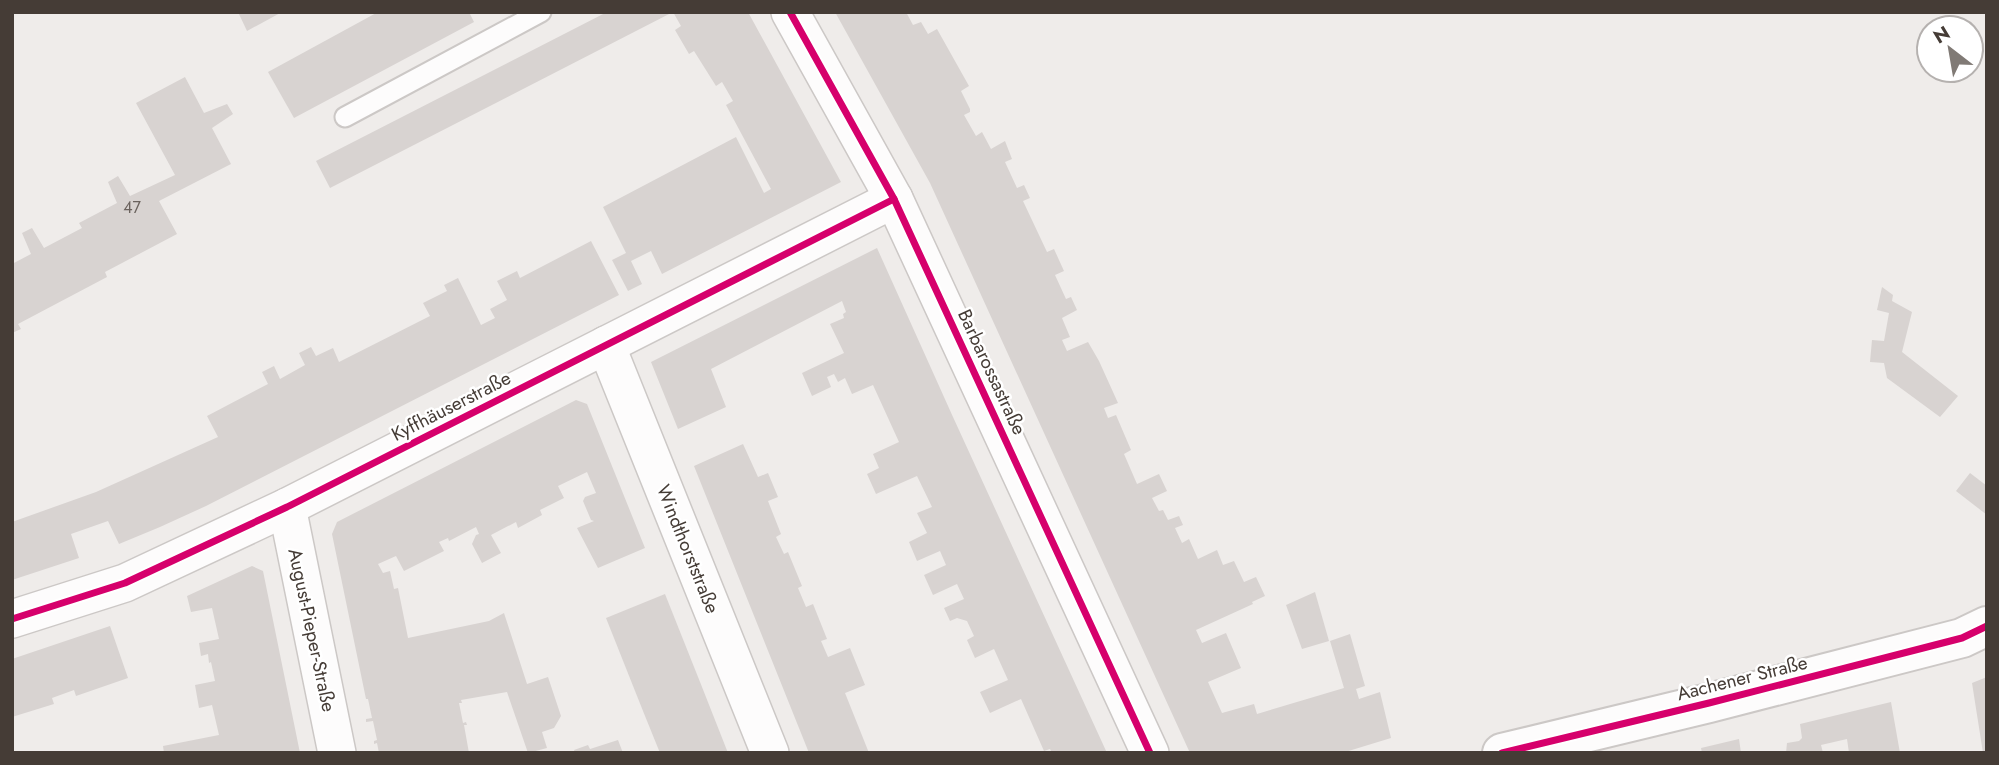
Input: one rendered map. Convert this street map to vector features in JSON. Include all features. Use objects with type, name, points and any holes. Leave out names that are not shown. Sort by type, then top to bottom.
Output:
[{"type":"street","name":"Barbarossastraße","points":[[790,12],[894,199],[1150,753]]},
{"type":"street","name":"Kyffhäuserstraße","points":[[12,619],[125,583],[286,507],[894,199]]},
{"type":"street","name":"Windthorststraße","points":[[606,345],[770,753]]},
{"type":"street","name":"August-Pieper-Straße","points":[[286,507],[337,753]]},
{"type":"street","name":"Aachener Straße","points":[[1502,753],[1962,638],[1987,626]]},
{"type":"lane","points":[[345,117],[541,12]]},
{"type":"building","points":[[238,12],[282,12],[247,31]]},
{"type":"building","points":[[378,12],[469,12],[474,22],[294,118],[268,72]]},
{"type":"building","points":[[607,12],[673,12],[330,188],[316,161]]},
{"type":"building","points":[[673,12],[748,12],[841,182],[662,274],[651,251],[631,261],[642,284],[628,291],[612,260],[626,253],[603,207],[736,137],[764,193],[771,189],[726,105],[733,101],[722,82],[716,86],[694,51],[689,54],[675,30],[681,26]]},
{"type":"building","points":[[835,12],[906,12],[913,25],[921,22],[928,34],[937,29],[969,86],[961,91],[970,109],[970,112],[964,115],[976,136],[982,132],[991,149],[1005,141],[1012,159],[1005,162],[1017,188],[1024,185],[1030,198],[1023,201],[1047,252],[1054,249],[1064,271],[1055,275],[1066,299],[1071,297],[1077,310],[1062,318],[1070,337],[1062,340],[1067,351],[1088,342],[1099,361],[1118,403],[1104,408],[1108,418],[1116,415],[1131,450],[1124,454],[1137,484],[1159,474],[1167,491],[1152,498],[1168,520],[1179,516],[1183,525],[1175,528],[1182,543],[1189,539],[1198,559],[1217,550],[1223,565],[1234,561],[1244,582],[1256,577],[1265,596],[1196,630],[1202,643],[1226,633],[1241,668],[1208,682],[1222,713],[1254,704],[1257,714],[1344,688],[1330,641],[1350,634],[1365,686],[1356,689],[1359,699],[1380,692],[1391,738],[1342,753],[1190,753],[930,183]]},
{"type":"building","points":[[185,77],[204,113],[227,104],[233,114],[212,128],[231,164],[159,201],[177,234],[105,272],[107,277],[18,324],[21,329],[12,333],[12,264],[31,254],[22,233],[32,228],[44,248],[82,228],[79,223],[117,203],[108,182],[118,176],[130,196],[175,175],[136,103]]},
{"type":"building","points":[[591,241],[619,295],[160,527],[119,544],[108,521],[71,534],[79,558],[12,580],[12,522],[96,492],[218,437],[207,416],[268,384],[262,372],[274,366],[280,379],[305,365],[299,353],[311,347],[316,356],[333,348],[339,362],[430,316],[423,303],[447,291],[444,285],[458,278],[481,325],[495,318],[490,309],[507,300],[497,281],[517,271],[520,278]]},
{"type":"building","points":[[877,248],[1107,753],[1052,753],[1050,749],[1044,751],[1021,699],[990,713],[980,692],[1008,680],[994,649],[975,658],[967,640],[974,636],[967,621],[957,618],[950,621],[944,608],[964,599],[957,584],[933,595],[924,575],[946,565],[940,551],[917,561],[909,542],[927,533],[917,513],[932,507],[917,476],[876,494],[867,474],[879,468],[873,454],[899,442],[873,385],[852,394],[845,378],[838,382],[834,374],[827,377],[831,387],[812,396],[802,373],[844,353],[830,324],[844,318],[843,314],[846,312],[842,301],[711,369],[726,407],[678,429],[651,362]]},
{"type":"building","points":[[1882,287],[1893,295],[1892,301],[1912,312],[1902,352],[1958,396],[1940,417],[1887,378],[1884,363],[1870,362],[1872,340],[1884,341],[1889,313],[1877,310]]},
{"type":"building","points":[[576,400],[587,404],[645,548],[598,568],[577,528],[594,521],[591,520],[583,501],[585,497],[596,493],[587,472],[558,486],[564,498],[540,510],[542,515],[518,528],[516,522],[491,535],[501,553],[482,563],[472,544],[479,534],[476,527],[449,541],[448,538],[439,542],[444,551],[404,571],[396,556],[378,564],[383,573],[390,571],[394,589],[398,588],[408,638],[489,621],[504,613],[527,684],[548,677],[561,716],[554,728],[542,732],[547,748],[528,753],[507,692],[461,700],[462,703],[459,703],[463,723],[466,722],[467,725],[464,725],[469,753],[379,753],[377,743],[374,744],[377,740],[373,721],[366,722],[366,719],[372,718],[332,534],[337,522]]},
{"type":"building","points":[[743,444],[758,477],[768,473],[778,497],[768,501],[781,534],[776,537],[784,554],[788,552],[802,586],[798,588],[806,607],[813,604],[827,639],[821,641],[828,657],[850,648],[865,685],[845,693],[869,753],[809,753],[694,466]]},
{"type":"building","points":[[1970,473],[1987,486],[1987,515],[1956,491]]},
{"type":"building","points":[[252,566],[263,571],[300,753],[164,753],[163,746],[219,735],[212,705],[199,708],[195,685],[215,681],[208,654],[201,656],[199,643],[219,639],[212,608],[191,612],[187,596]]},
{"type":"building","points":[[1315,592],[1329,641],[1302,649],[1286,605]]},
{"type":"building","points":[[665,594],[728,753],[660,753],[606,618]]},
{"type":"building","points":[[110,626],[128,678],[76,696],[74,690],[52,698],[54,704],[12,717],[12,659]]},
{"type":"building","points":[[1987,677],[1987,753],[1983,753],[1972,683]]},
{"type":"building","points":[[1891,702],[1900,753],[1849,753],[1847,739],[1821,745],[1823,753],[1786,753],[1787,743],[1802,738],[1800,724]]},
{"type":"building","points":[[1739,739],[1741,753],[1702,753],[1701,748]]},
{"type":"building","points":[[618,740],[623,753],[575,753],[574,750],[588,745],[590,749]]},
{"type":"cycle path","points":[[790,12],[894,199],[1150,753]]},
{"type":"cycle path","points":[[12,619],[125,583],[287,507],[894,199]]},
{"type":"cycle path","points":[[1502,753],[1962,638],[1987,626]]}]
